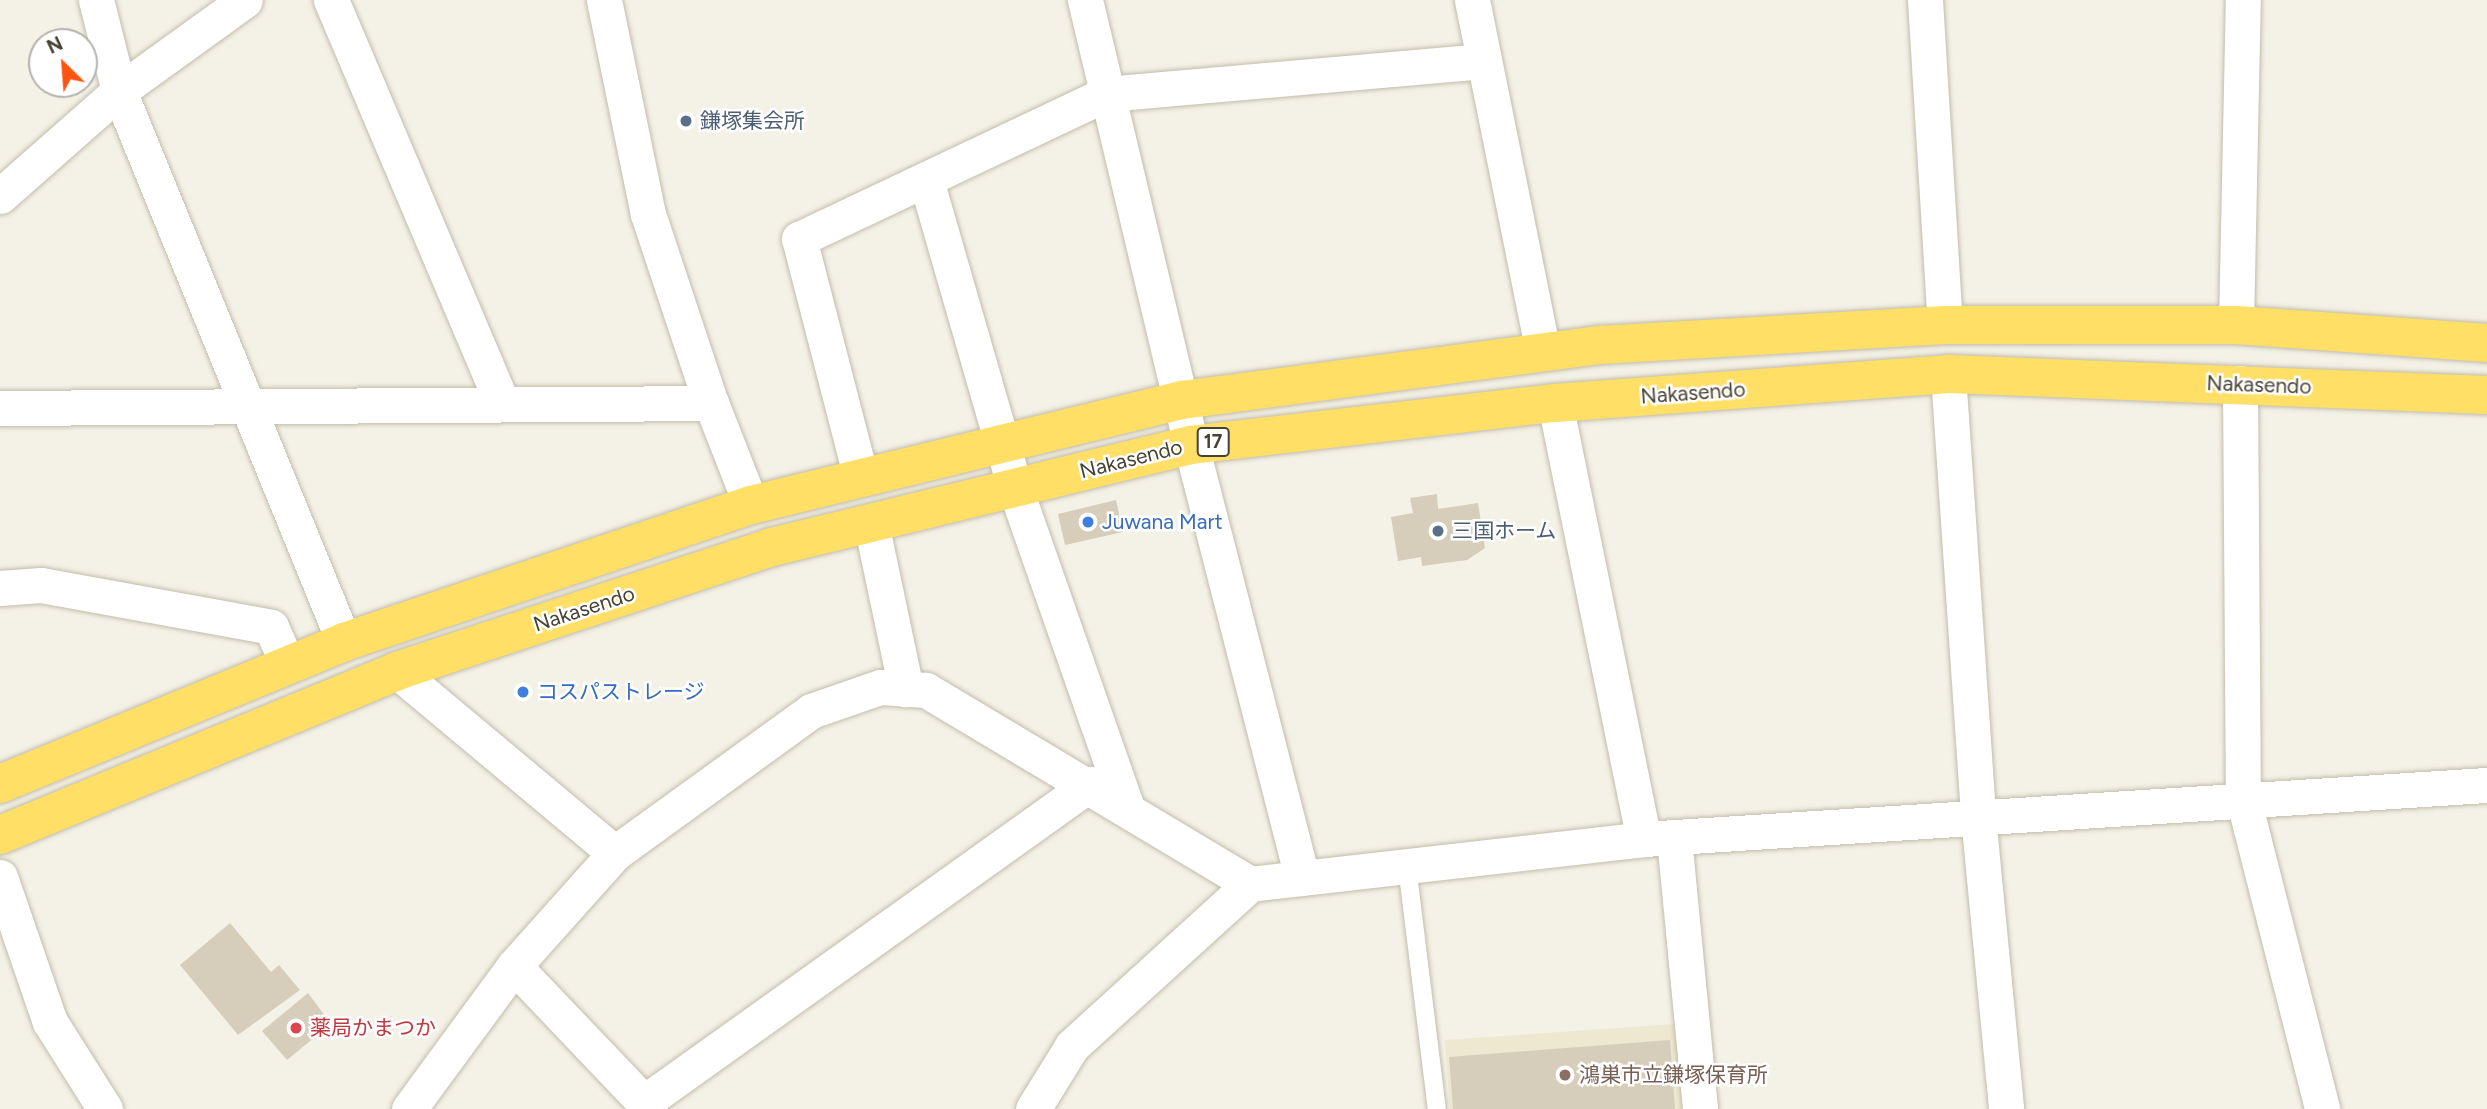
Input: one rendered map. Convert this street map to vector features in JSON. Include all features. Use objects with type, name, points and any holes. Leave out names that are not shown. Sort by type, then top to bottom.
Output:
[{"type":"highway","name":"17","points":[[0,785],[344,642],[751,505],[1182,400],[1600,345],[1945,325],[2236,326],[2487,343]]},
{"type":"highway","name":"Nakasendo","points":[[0,835],[397,671],[772,547],[1191,445],[1555,402],[1948,374],[2487,394]]},
{"type":"street","points":[[96,0],[119,90],[344,642]]},
{"type":"street","points":[[0,196],[119,90],[245,0]]},
{"type":"street","points":[[331,0],[502,403]]},
{"type":"street","points":[[604,0],[648,214],[711,403],[751,505]]},
{"type":"street","points":[[1085,0],[1191,445],[1302,878]]},
{"type":"street","points":[[1472,0],[1543,352]]},
{"type":"street","points":[[1925,0],[1945,325]]},
{"type":"street","points":[[2236,326],[2243,0]]},
{"type":"street","points":[[861,478],[799,240],[1106,94],[1484,61]]},
{"type":"street","points":[[926,180],[1015,488],[1127,807]]},
{"type":"street","points":[[1948,374],[1978,816],[2006,1109]]},
{"type":"street","points":[[2240,383],[2244,798],[2322,1109]]},
{"type":"street","points":[[1555,402],[1659,839],[1700,1109]]},
{"type":"street","points":[[0,408],[711,403]]},
{"type":"street","points":[[872,523],[906,689]]},
{"type":"street","points":[[0,588],[41,585],[271,627],[288,665]]},
{"type":"street","points":[[397,671],[615,853]]},
{"type":"street","points":[[409,1109],[514,966],[615,853],[811,711],[880,687],[926,690],[1090,784],[1250,884]]},
{"type":"street","points":[[514,966],[648,1105],[1090,784]]},
{"type":"street","points":[[1033,1109],[1072,1046],[1250,884],[1659,839],[2244,798],[2487,785]]},
{"type":"street","points":[[0,877],[50,1022],[105,1109]]},
{"type":"lane","points":[[1407,866],[1437,1109]]},
{"type":"shaded area","name":"鴻巣市立鎌塚保育所","points":[[1677,1024],[1686,1109],[1450,1109],[1445,1040]]},
{"type":"building","points":[[1437,494],[1438,509],[1478,503],[1485,548],[1467,560],[1422,566],[1421,557],[1398,561],[1391,517],[1413,513],[1410,498]]},
{"type":"building","points":[[1116,500],[1123,532],[1065,545],[1058,514]]},
{"type":"building","points":[[230,923],[271,972],[279,965],[300,990],[238,1035],[180,965]]},
{"type":"building","points":[[308,993],[331,1024],[287,1060],[262,1031]]},
{"type":"building","name":"鴻巣市立鎌塚保育所","points":[[1670,1040],[1675,1109],[1453,1109],[1449,1057]]},
{"type":"place","name":"鎌塚集会所","points":[[686,121]]},
{"type":"place","name":"Juwana Mart","points":[[1088,522]]},
{"type":"place","name":"三国ホーム","points":[[1438,531]]},
{"type":"place","name":"コスパストレージ","points":[[523,692]]},
{"type":"place","name":"薬局かまつか","points":[[296,1028]]},
{"type":"place","name":"鴻巣市立鎌塚保育所","points":[[1565,1075]]}]
